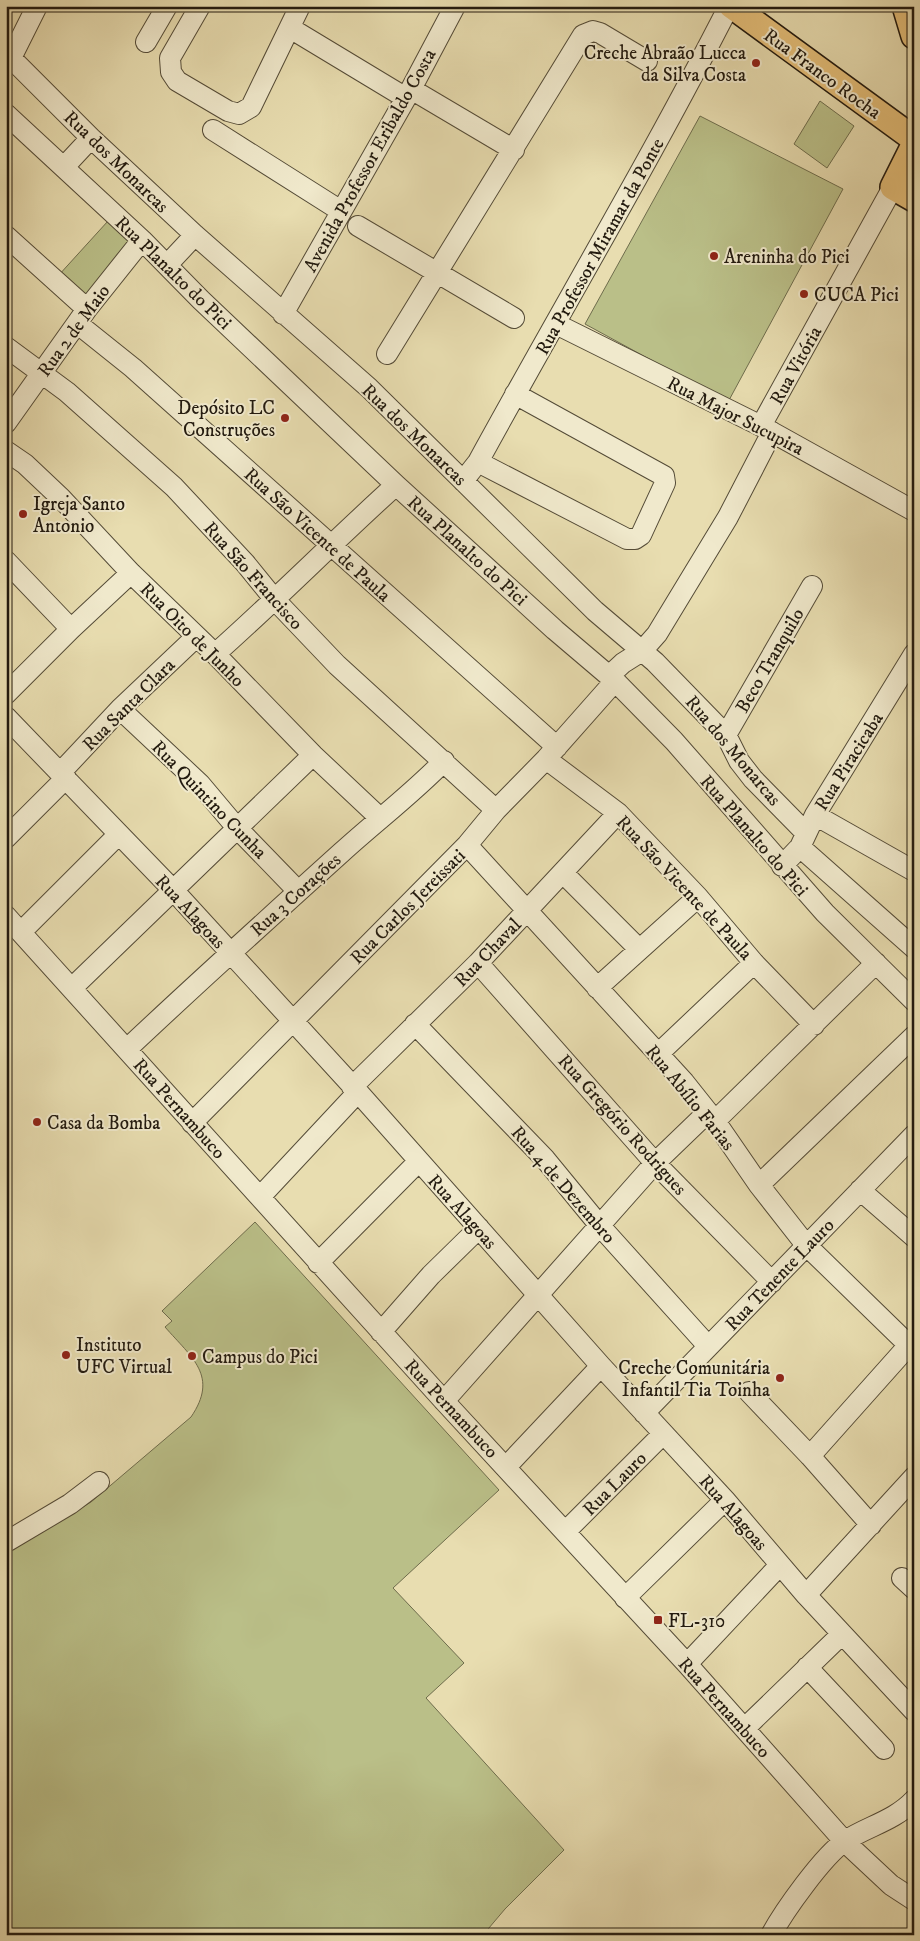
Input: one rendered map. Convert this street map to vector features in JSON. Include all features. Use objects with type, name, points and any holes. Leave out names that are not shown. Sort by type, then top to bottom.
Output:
[{"type":"main road","name":"Rua Franco Rocha","points":[[730,6],[914,139]]},
{"type":"main road","points":[[905,6],[914,36]]},
{"type":"main road","name":"Rua Vitória","points":[[903,193],[914,145]]},
{"type":"street","points":[[9,55],[37,6]]},
{"type":"street","points":[[146,42],[167,6]]},
{"type":"street","points":[[200,6],[170,58],[171,72],[176,81],[234,113],[244,113],[251,107],[300,6]]},
{"type":"street","name":"Avenida Professor Eribaldo Costa","points":[[283,314],[408,94],[455,6]]},
{"type":"street","name":"Rua Professor Miramar da Ponte","points":[[463,481],[478,462],[556,324],[730,6]]},
{"type":"street","points":[[290,28],[408,94],[434,103],[514,150]]},
{"type":"street","points":[[387,354],[514,150],[574,46],[587,33],[593,31],[609,36],[647,61]]},
{"type":"street","name":"Rua dos Monarcas","points":[[9,55],[91,138],[195,235],[283,314],[370,388],[596,611],[684,691],[726,735],[739,761],[753,779],[807,831],[914,948]]},
{"type":"street","name":"Rua Planalto do Pici","points":[[6,114],[142,240],[396,485],[555,630],[612,679],[674,741],[825,913],[914,1001]]},
{"type":"street","points":[[213,130],[341,211]]},
{"type":"street","points":[[64,167],[91,138]]},
{"type":"street","name":"Rua Vitória","points":[[612,679],[623,663],[642,651],[657,634],[728,517],[767,429],[903,193]]},
{"type":"street","points":[[358,226],[436,274],[514,318]]},
{"type":"street","points":[[167,264],[195,235]]},
{"type":"street","name":"Rua São Vicente de Paula","points":[[6,236],[133,368],[329,545],[618,813],[698,897],[754,963],[814,1025]]},
{"type":"street","name":"Rua 2 de Maio","points":[[6,423],[82,317],[142,240]]},
{"type":"street","name":"Rua Major Sucupira","points":[[556,324],[767,429],[914,511]]},
{"type":"street","name":"Rua São Francisco","points":[[6,347],[40,374],[67,392],[174,487],[337,666],[496,810]]},
{"type":"street","points":[[478,462],[627,539],[635,539],[641,535],[664,483],[664,476],[515,394]]},
{"type":"street","name":"Rua Oito de Junho","points":[[6,451],[25,464],[61,498],[132,573],[215,654],[313,755],[380,818]]},
{"type":"street","points":[[215,654],[275,600],[329,545],[396,485]]},
{"type":"street","points":[[6,561],[71,629]]},
{"type":"street","points":[[6,694],[71,629],[132,573]]},
{"type":"street","name":"Beco Tranquilo","points":[[726,735],[812,586]]},
{"type":"street","name":"Rua Santa Clara","points":[[6,838],[120,709],[196,637]]},
{"type":"street","name":"Rua Piracicaba","points":[[782,866],[807,831],[914,654]]},
{"type":"street","name":"Rua Carlos Jereissati","points":[[192,1123],[467,845],[496,810],[552,753],[612,679]]},
{"type":"street","name":"Rua Quintino Cunha","points":[[120,709],[200,784],[237,828],[298,891]]},
{"type":"street","name":"Rua Alagoas","points":[[6,717],[174,891],[230,952],[662,1434],[725,1500],[806,1595],[914,1711]]},
{"type":"street","points":[[73,987],[313,755]]},
{"type":"street","name":"Rua 3 Corações","points":[[127,1049],[230,952],[380,818],[422,784],[444,761]]},
{"type":"street","name":"Rua Chaval","points":[[260,1197],[416,1024],[528,911],[618,813]]},
{"type":"street","points":[[807,831],[914,872]]},
{"type":"street","points":[[21,932],[118,835]]},
{"type":"street","name":"Rua Abílio Farias","points":[[467,845],[658,1054],[712,1117],[759,1185],[806,1245],[911,1347]]},
{"type":"street","points":[[563,873],[639,949]]},
{"type":"street","points":[[597,988],[698,897]]},
{"type":"street","name":"Rua Pernambuco","points":[[6,916],[73,987],[318,1263],[745,1728],[845,1842],[910,1902]]},
{"type":"street","name":"Rua Gregório Rodrigues","points":[[478,963],[655,1163],[772,1282]]},
{"type":"street","points":[[658,1054],[754,963]]},
{"type":"street","points":[[444,1401],[655,1163],[712,1117],[814,1025],[876,963]]},
{"type":"street","name":"Rua 4 de Dezembro","points":[[416,1024],[538,1152],[600,1226],[708,1346]]},
{"type":"street","points":[[759,1185],[914,1036]]},
{"type":"street","name":"Rua Tenente Lauro","points":[[644,1414],[914,1135]]},
{"type":"street","points":[[318,1263],[419,1161]]},
{"type":"street","points":[[860,1190],[914,1237]]},
{"type":"street","points":[[381,1332],[431,1275],[479,1228]]},
{"type":"street","points":[[810,1456],[911,1347]]},
{"type":"street","points":[[506,1467],[601,1366]]},
{"type":"street","points":[[749,1392],[810,1456],[871,1525]]},
{"type":"street","name":"Rua Lauro","points":[[565,1532],[662,1434]]},
{"type":"street","points":[[806,1595],[914,1477]]},
{"type":"street","points":[[6,1542],[70,1504],[98,1482]]},
{"type":"street","points":[[625,1598],[725,1500]]},
{"type":"street","points":[[687,1664],[780,1565]]},
{"type":"street","points":[[745,1728],[842,1634]]},
{"type":"street","points":[[807,1667],[884,1748]]},
{"type":"street","points":[[771,1935],[814,1875],[845,1842],[884,1823],[914,1800]]},
{"type":"green space","points":[[820,101],[854,126],[827,168],[794,144]]},
{"type":"green space","name":"Areninha do Pici","points":[[700,116],[843,189],[728,402],[585,324]]},
{"type":"green space","points":[[108,221],[128,238],[130,244],[88,298],[58,276]]},
{"type":"green space","points":[[255,1222],[499,1490],[393,1588],[464,1663],[426,1698],[564,1850],[505,1909],[483,1935],[6,1935],[6,1554],[91,1502],[191,1417],[199,1403],[203,1390],[199,1368],[165,1327],[172,1321],[162,1311]]},
{"type":"place","name":"Creche Abraão Lucca da Silva Costa","points":[[756,63]]},
{"type":"place","name":"Areninha do Pici","points":[[714,256]]},
{"type":"place","name":"CUCA Pici","points":[[804,294]]},
{"type":"place","name":"Depósito LC Construções","points":[[285,418]]},
{"type":"place","name":"Igreja Santo Antonio","points":[[23,514]]},
{"type":"place","name":"Casa da Bomba","points":[[37,1122]]},
{"type":"place","name":"Instituto UFC Virtual","points":[[66,1355]]},
{"type":"place","name":"Campus do Pici","points":[[192,1356]]},
{"type":"place","name":"Creche Comunitária Infantil Tia Toinha","points":[[780,1378]]},
{"type":"place","name":"FL-310","points":[[658,1620]]}]
